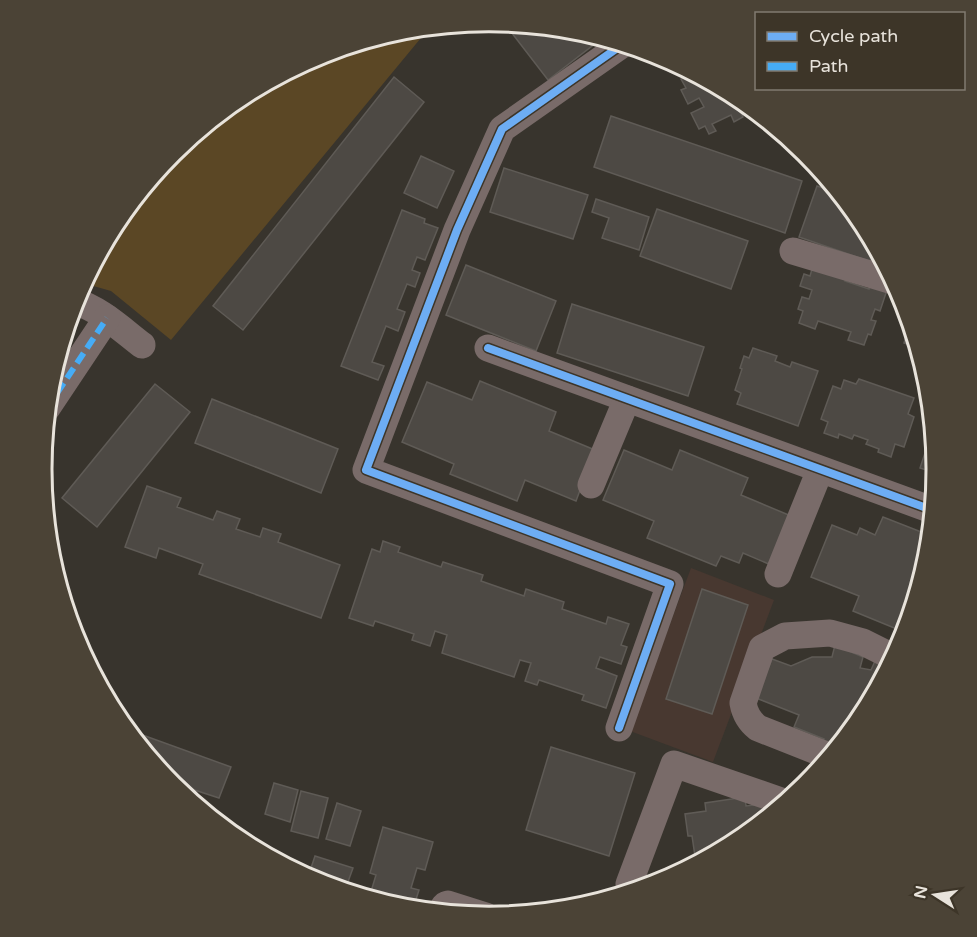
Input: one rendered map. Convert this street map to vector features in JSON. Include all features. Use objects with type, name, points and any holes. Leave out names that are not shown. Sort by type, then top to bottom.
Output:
[{"type":"street","points":[[614,50],[502,129],[457,230],[366,470],[670,584],[619,728]]},
{"type":"street","points":[[793,251],[881,277]]},
{"type":"street","points":[[84,304],[107,318],[142,345]]},
{"type":"street","points":[[59,391],[107,318]]},
{"type":"street","points":[[488,348],[924,507]]},
{"type":"street","points":[[591,485],[627,399]]},
{"type":"street","points":[[778,574],[820,470]]},
{"type":"street","points":[[821,753],[758,728],[751,723],[743,703],[762,648],[785,636],[830,633],[863,642],[884,653]]},
{"type":"street","points":[[630,882],[674,764],[775,799]]},
{"type":"shaded area","points":[[422,37],[171,340],[111,291],[92,286],[125,226],[142,202],[179,159],[222,122],[270,90],[321,65],[375,46]]},
{"type":"shaded area","points":[[691,568],[774,600],[713,762],[630,731]]},
{"type":"building","points":[[511,32],[546,35],[590,43],[592,46],[548,80]]},
{"type":"building","points":[[394,77],[424,102],[243,330],[213,306]]},
{"type":"building","points":[[683,78],[707,90],[740,112],[743,117],[734,122],[731,115],[712,124],[716,131],[709,134],[705,126],[699,129],[691,113],[704,107],[699,98],[688,104],[681,90],[686,88],[681,79]]},
{"type":"building","points":[[611,116],[802,181],[785,233],[594,167]]},
{"type":"building","points":[[421,156],[454,171],[437,208],[404,193]]},
{"type":"building","points":[[504,168],[588,195],[573,239],[490,212]]},
{"type":"building","points":[[817,186],[824,188],[835,202],[874,263],[799,237]]},
{"type":"building","points":[[596,199],[649,217],[639,250],[602,238],[609,218],[592,212]]},
{"type":"building","points":[[657,209],[748,241],[731,289],[640,256]]},
{"type":"building","points":[[402,210],[425,219],[424,223],[438,228],[425,260],[417,257],[412,270],[420,273],[415,287],[407,284],[397,309],[405,312],[398,331],[386,326],[372,362],[384,366],[378,380],[341,366]]},
{"type":"building","points":[[466,265],[556,301],[536,351],[446,315]]},
{"type":"building","points":[[812,269],[846,276],[845,281],[869,289],[871,281],[885,286],[887,290],[880,311],[875,309],[871,320],[876,321],[864,345],[848,340],[851,332],[818,321],[815,329],[799,323],[803,311],[798,309],[802,297],[809,299],[812,290],[800,286],[804,274],[810,276]]},
{"type":"building","points":[[572,304],[704,347],[688,396],[557,353]]},
{"type":"building","points":[[753,348],[777,356],[775,361],[790,367],[792,362],[818,371],[798,426],[737,404],[741,393],[735,390],[742,369],[740,368],[744,356],[749,358]]},
{"type":"building","points":[[859,379],[914,398],[908,414],[914,417],[904,447],[895,444],[891,457],[866,444],[868,440],[854,435],[852,439],[839,434],[838,438],[824,433],[828,422],[821,419],[833,386],[841,389],[844,380],[856,384]]},
{"type":"building","points":[[480,381],[556,412],[549,431],[595,450],[576,501],[525,480],[517,501],[450,474],[454,464],[402,442],[427,382],[472,400]]},
{"type":"building","points":[[155,384],[190,412],[97,527],[62,498]]},
{"type":"building","points":[[212,399],[338,449],[321,493],[195,443]]},
{"type":"building","points":[[624,450],[672,470],[680,450],[748,478],[741,495],[791,516],[771,565],[743,553],[739,563],[721,556],[716,566],[647,538],[654,521],[603,500]]},
{"type":"building","points":[[925,452],[926,470],[920,468]]},
{"type":"building","points":[[147,486],[181,498],[177,507],[213,520],[217,511],[240,519],[236,529],[260,537],[263,528],[281,534],[278,542],[340,565],[321,618],[199,574],[203,564],[159,548],[156,558],[125,547]]},
{"type":"building","points":[[883,517],[921,532],[911,582],[895,628],[853,611],[859,596],[811,577],[832,525],[857,535],[860,528],[875,535]]},
{"type":"building","points":[[383,541],[400,547],[398,552],[441,567],[443,562],[483,575],[481,581],[524,596],[526,589],[564,602],[562,609],[606,624],[608,617],[629,624],[621,645],[627,647],[621,664],[600,657],[596,668],[617,676],[606,708],[582,700],[584,695],[539,680],[537,685],[525,681],[531,663],[520,660],[514,677],[442,653],[447,635],[435,631],[430,646],[412,640],[414,634],[375,621],[373,626],[349,618],[372,549],[380,552]]},
{"type":"building","points":[[702,589],[748,605],[712,714],[666,699]]},
{"type":"building","points":[[835,645],[863,657],[860,668],[871,670],[875,661],[880,662],[852,711],[823,749],[820,748],[824,739],[794,727],[799,715],[756,698],[772,659],[791,666],[812,657],[832,657]]},
{"type":"building","points":[[142,735],[231,767],[219,798],[191,789]]},
{"type":"building","points":[[551,747],[635,773],[609,856],[526,830]]},
{"type":"building","points":[[274,783],[298,790],[290,822],[265,814]]},
{"type":"building","points":[[301,791],[328,798],[318,838],[291,831]]},
{"type":"building","points":[[745,797],[746,806],[769,803],[731,832],[695,853],[692,836],[688,836],[685,814],[706,811],[705,803]]},
{"type":"building","points":[[337,803],[361,811],[350,846],[326,839]]},
{"type":"building","points":[[383,827],[433,842],[425,870],[417,868],[411,888],[419,890],[416,899],[371,890],[376,875],[370,873]]},
{"type":"building","points":[[315,856],[353,868],[348,882],[311,867]]},
{"type":"marked path","points":[[59,391],[107,318]]},
{"type":"cycle path","points":[[614,50],[502,129],[457,230],[366,470],[670,584],[619,728]]},
{"type":"cycle path","points":[[488,348],[924,507]]}]
